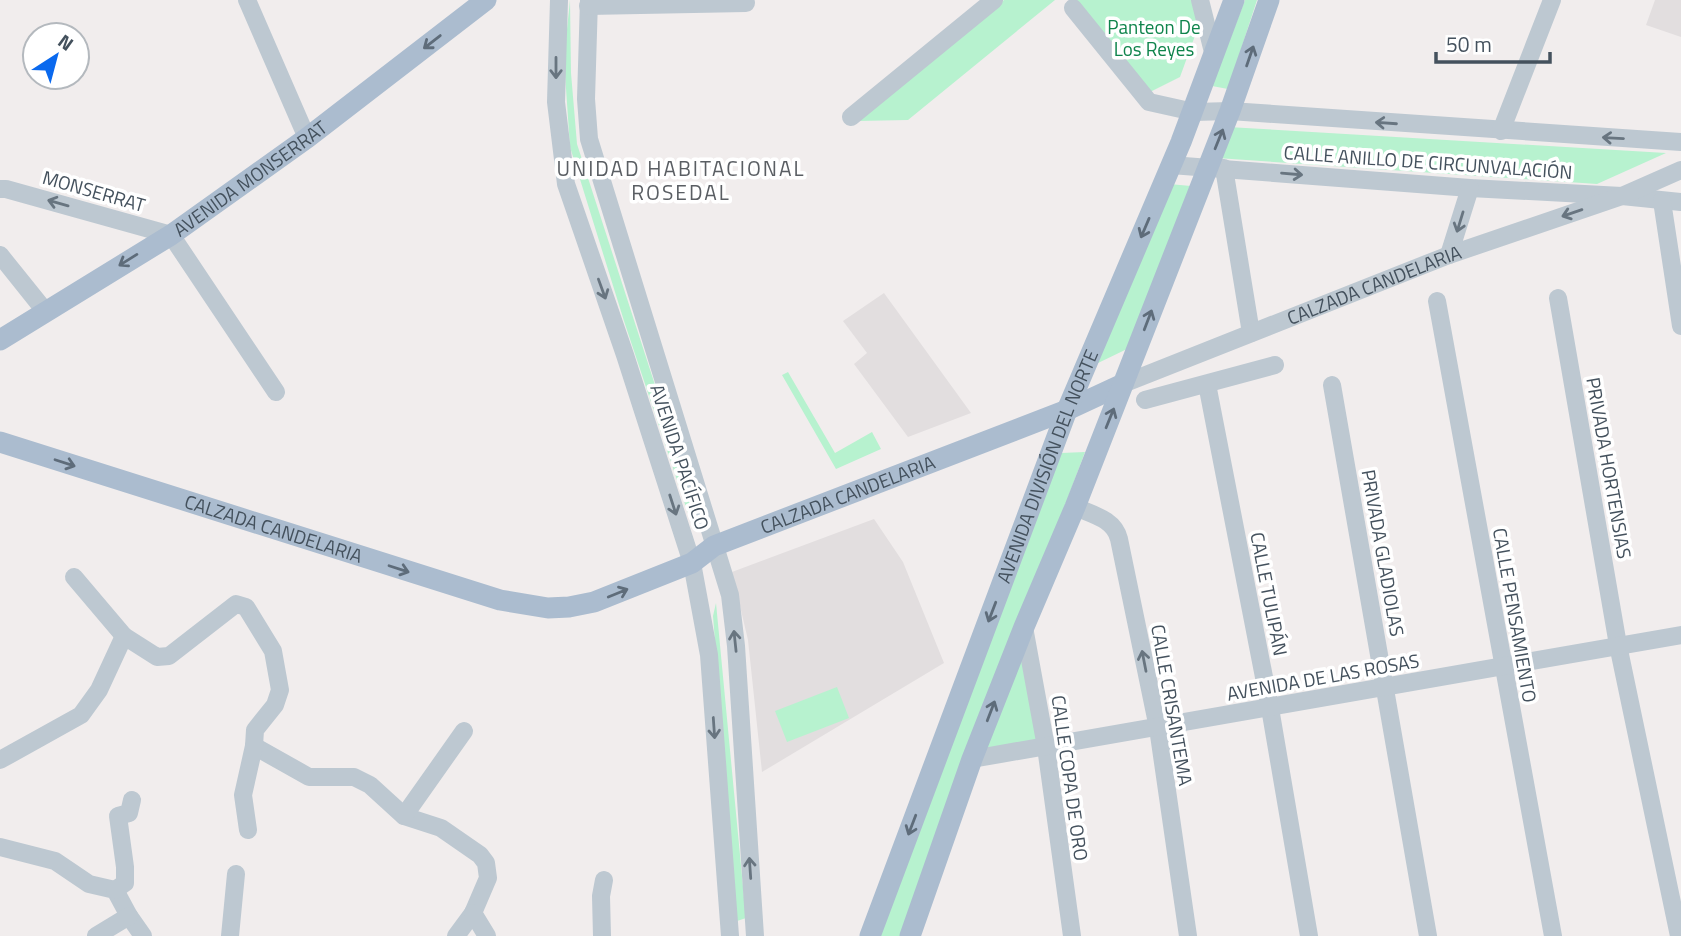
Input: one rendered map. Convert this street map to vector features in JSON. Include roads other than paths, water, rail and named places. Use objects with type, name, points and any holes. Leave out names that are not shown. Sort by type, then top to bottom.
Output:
[{"type":"main road","name":"AVENIDA MONSERRAT","points":[[0,340],[170,234],[307,138],[486,0]]},
{"type":"main road","name":"AVENIDA DIVISIÓN DEL NORTE","points":[[870,936],[1068,410],[1194,111],[1234,0]]},
{"type":"main road","name":"AVENIDA DIVISIÓN DEL NORTE","points":[[910,936],[972,759],[1024,626],[1216,167],[1230,111],[1269,0]]},
{"type":"main road","name":"CALZADA CANDELARIA","points":[[0,442],[460,588],[524,606],[569,607],[594,602],[692,563],[714,545],[1068,410],[1123,384]]},
{"type":"street","points":[[247,0],[307,138]]},
{"type":"street","name":"AVENIDA PACÍFICO","points":[[559,0],[556,102],[566,184],[692,563],[709,655],[730,936]]},
{"type":"street","points":[[851,117],[994,0]]},
{"type":"street","points":[[1200,0],[1214,56]]},
{"type":"street","points":[[1502,131],[1552,0]]},
{"type":"street","points":[[588,3],[746,3]]},
{"type":"street","name":"AVENIDA PACÍFICO","points":[[588,3],[586,99],[589,139],[730,594],[736,646],[755,936]]},
{"type":"street","name":"CALLE ANILLO DE CIRCUNVALACIÓN","points":[[1073,8],[1149,102],[1194,111],[1230,111],[1681,142]]},
{"type":"street","name":"CALLE ANILLO DE CIRCUNVALACIÓN","points":[[1171,165],[1681,202]]},
{"type":"street","points":[[1216,167],[1251,332]]},
{"type":"street","name":"CALZADA CANDELARIA","points":[[1123,384],[1450,255],[1622,196],[1681,170]]},
{"type":"street","name":"MONSERRAT","points":[[2,187],[170,234]]},
{"type":"street","points":[[1450,255],[1470,188]]},
{"type":"street","points":[[1662,201],[1681,326]]},
{"type":"street","points":[[170,234],[276,392]]},
{"type":"street","points":[[0,255],[46,312]]},
{"type":"street","name":"PRIVADA HORTENSIAS","points":[[1558,298],[1618,645],[1679,936]]},
{"type":"street","name":"CALLE PENSAMIENTO","points":[[1437,302],[1553,936]]},
{"type":"street","points":[[1145,400],[1275,365]]},
{"type":"street","name":"CALLE TULIPÁN","points":[[1207,384],[1270,708],[1309,936]]},
{"type":"street","name":"PRIVADA GLADIOLAS","points":[[1332,386],[1428,936]]},
{"type":"street","name":"CALLE CRISANTEMA","points":[[1075,507],[1108,521],[1117,530],[1157,728],[1188,936]]},
{"type":"street","points":[[74,577],[124,636],[157,657],[169,656],[236,604],[246,607],[273,651],[280,690],[275,705],[255,730],[243,795],[248,830]]},
{"type":"street","name":"CALLE COPA DE ORO","points":[[1024,626],[1046,747],[1072,936]]},
{"type":"street","name":"AVENIDA DE LAS ROSAS","points":[[972,759],[1681,635]]},
{"type":"street","points":[[0,760],[80,715],[99,690],[124,636]]},
{"type":"street","points":[[404,816],[464,731]]},
{"type":"street","points":[[254,746],[309,777],[354,777],[370,785],[404,816],[441,828],[480,855],[486,863],[488,878],[473,913],[456,936]]},
{"type":"street","points":[[115,891],[125,883],[118,816],[129,813],[132,800]]},
{"type":"street","points":[[0,846],[55,861],[89,884],[115,891],[143,936]]},
{"type":"street","points":[[230,936],[236,874]]},
{"type":"street","points":[[603,936],[601,896],[604,880]]},
{"type":"street","points":[[473,913],[487,936]]},
{"type":"street","points":[[96,936],[129,916]]},
{"type":"district","name":"UNIDAD HABITACIONAL ROSEDAL","points":[[681,181]]},
{"type":"park label","name":"Panteon De Los Reyes","points":[[1154,38]]}]
